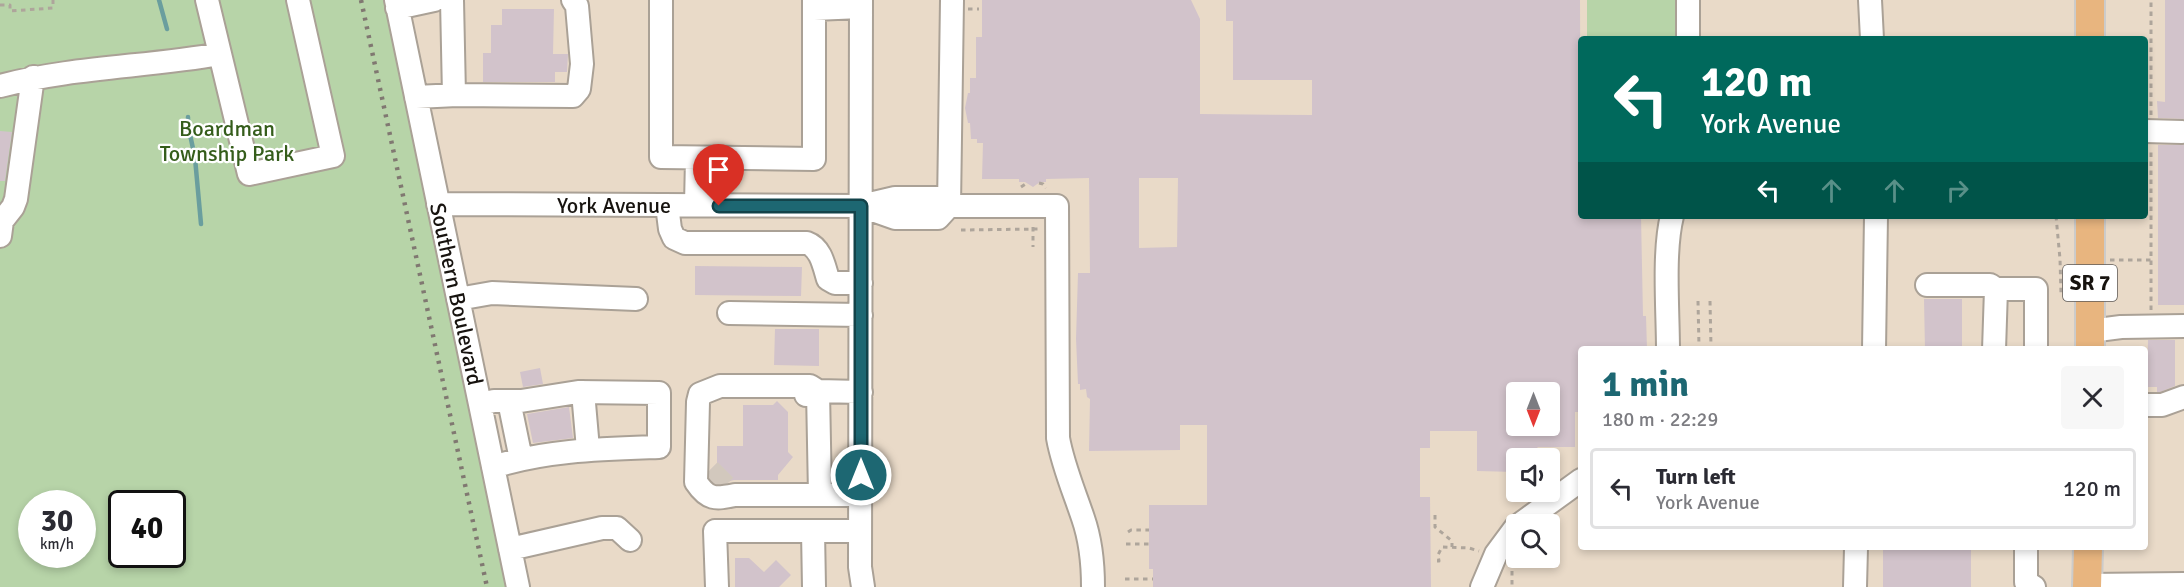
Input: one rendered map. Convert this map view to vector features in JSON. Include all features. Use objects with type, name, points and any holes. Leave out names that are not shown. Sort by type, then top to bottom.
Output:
[{"type":"main road","points":[[2090,0],[2090,36]]},
{"type":"main road","name":"SR 7","points":[[2090,219],[2090,340]]},
{"type":"main road","points":[[2087,586],[2088,550]]},
{"type":"street","points":[[207,0],[249,174],[333,156],[298,0]]},
{"type":"street","points":[[397,4],[435,0]]},
{"type":"street","points":[[452,0],[454,95]]},
{"type":"street","points":[[416,97],[573,96],[579,89],[582,64],[577,6],[573,0]]},
{"type":"street","points":[[661,0],[661,157],[697,158],[814,159],[814,4],[861,4],[860,531],[862,587]]},
{"type":"street","points":[[949,206],[952,0]]},
{"type":"street","points":[[1688,0],[1688,36]]},
{"type":"street","points":[[1870,0],[1872,36]]},
{"type":"street","name":"Southern Boulevard","points":[[397,4],[518,587]]},
{"type":"street","points":[[0,86],[33,77],[220,54]]},
{"type":"street","points":[[0,236],[2,220],[13,207],[16,199],[33,77]]},
{"type":"street","points":[[2148,132],[2182,132]]},
{"type":"street","points":[[696,205],[697,158]]},
{"type":"street","name":"York Avenue","points":[[438,204],[861,206],[895,198],[939,198],[949,206],[1057,206],[1058,438],[1062,460],[1083,516],[1090,543],[1093,587]]},
{"type":"street","points":[[667,205],[670,229],[674,238],[685,243],[807,243],[813,245],[821,256],[828,279],[835,283],[861,283]]},
{"type":"street","points":[[1668,346],[1668,252],[1671,219]]},
{"type":"street","points":[[1874,346],[1876,219]]},
{"type":"street","points":[[1927,285],[1990,285],[1996,289],[2036,289],[2036,346]]},
{"type":"street","points":[[1994,346],[1996,289]]},
{"type":"street","points":[[458,299],[492,293],[636,299]]},
{"type":"street","points":[[729,313],[861,315]]},
{"type":"street","points":[[2090,340],[2121,327],[2184,326]]},
{"type":"street","points":[[818,392],[810,386],[720,386],[700,394],[696,482],[703,492],[717,499],[731,491],[861,495]]},
{"type":"street","points":[[480,404],[584,392],[659,393],[659,447],[588,449],[521,459],[493,467]]},
{"type":"street","points":[[584,392],[588,449]]},
{"type":"street","points":[[710,470],[709,416],[713,404],[725,397],[747,394],[810,395],[818,392],[861,392]]},
{"type":"street","points":[[818,392],[820,495]]},
{"type":"street","points":[[2148,405],[2162,405],[2184,397]]},
{"type":"street","points":[[509,401],[521,459]]},
{"type":"street","points":[[1534,514],[1578,482]]},
{"type":"street","points":[[510,549],[602,528],[617,528],[630,540]]},
{"type":"street","points":[[717,587],[715,531],[860,531]]},
{"type":"street","points":[[813,531],[814,587]]},
{"type":"street","points":[[1482,587],[1496,554],[1506,541]]},
{"type":"street","points":[[1855,587],[1856,550]]},
{"type":"street","points":[[2026,550],[2026,582],[2034,587]]},
{"type":"street","points":[[2087,586],[2184,584]]},
{"type":"path","points":[[0,5],[10,5],[10,11],[53,8],[52,0]]},
{"type":"path","points":[[2151,0],[2148,132],[2151,177],[2151,311],[2162,311]]},
{"type":"path","points":[[1021,188],[1027,183]]},
{"type":"path","points":[[1039,183],[1046,188]]},
{"type":"path","points":[[2056,219],[2061,293]]},
{"type":"path","points":[[1033,228],[1033,247]]},
{"type":"path","points":[[961,230],[1041,229]]},
{"type":"path","points":[[2090,260],[2151,260]]},
{"type":"path","points":[[1698,302],[1699,346]]},
{"type":"path","points":[[1710,302],[1711,346]]},
{"type":"path","points":[[1435,516],[1435,527],[1452,541],[1452,547]]},
{"type":"path","points":[[1128,532],[1149,530]]},
{"type":"path","points":[[1126,544],[1149,544]]},
{"type":"path","points":[[1437,561],[1439,561],[1442,547],[1482,551]]},
{"type":"path","points":[[1512,571],[1512,587]]},
{"type":"path","points":[[1125,579],[1153,579]]},
{"type":"shaded area","points":[[396,0],[2184,0],[2184,587],[518,587]]},
{"type":"green space","name":"Boardman Township Park","points":[[0,0],[396,0],[518,587],[0,587]]},
{"type":"green space","points":[[1587,0],[1680,0],[1680,36],[1587,36]]},
{"type":"building","points":[[982,0],[1191,0],[1200,19],[1200,114],[1312,115],[1312,80],[1233,80],[1233,21],[1226,21],[1226,0],[1580,0],[1578,219],[1641,219],[1643,316],[1646,316],[1647,346],[1578,346],[1578,412],[1575,412],[1575,447],[1506,448],[1506,472],[1477,471],[1477,431],[1430,431],[1430,448],[1420,448],[1420,497],[1430,497],[1431,587],[1153,587],[1153,569],[1149,569],[1149,505],[1207,505],[1207,425],[1180,425],[1180,450],[1089,451],[1090,399],[1087,397],[1086,389],[1080,390],[1080,384],[1078,384],[1076,339],[1078,273],[1090,273],[1089,178],[1046,179],[1046,182],[1040,182],[1033,187],[1025,182],[1019,182],[1019,179],[982,179],[983,143],[977,143],[977,139],[971,139],[970,123],[968,123],[965,108],[968,93],[970,93],[970,78],[976,78],[976,37],[982,37]],"holes":[[[1139,178],[1178,178],[1177,247],[1139,248]]]},
{"type":"building","points":[[2165,0],[2184,0],[2184,119],[2158,118],[2157,101],[2165,102]]},
{"type":"building","points":[[502,9],[554,9],[553,54],[568,54],[567,72],[555,72],[555,82],[483,82],[483,53],[491,53],[491,25],[502,25]]},
{"type":"building","points":[[0,131],[12,132],[5,181],[0,181]]},
{"type":"building","points":[[2158,145],[2184,145],[2184,305],[2158,305]]},
{"type":"building","points":[[695,266],[802,267],[801,296],[695,295]]},
{"type":"building","points":[[1924,299],[1962,299],[1962,346],[1925,346]]},
{"type":"building","points":[[775,329],[819,329],[819,366],[774,365]]},
{"type":"building","points":[[2148,340],[2175,340],[2175,386],[2160,392],[2157,392],[2157,387],[2148,387]]},
{"type":"building","points":[[540,368],[543,384],[523,387],[520,372]]},
{"type":"building","points":[[777,401],[788,412],[788,452],[793,457],[778,475],[778,480],[734,480],[718,484],[713,482],[710,478],[710,470],[717,463],[717,446],[743,446],[743,405],[773,405]]},
{"type":"building","points":[[569,407],[573,438],[533,443],[527,414]]},
{"type":"building","points":[[1883,550],[1971,550],[1971,587],[1883,587]]},
{"type":"building","points":[[735,558],[749,558],[764,572],[776,560],[791,575],[779,587],[735,587]]},
{"type":"waterway","points":[[159,0],[167,29]]},
{"type":"waterway","points":[[188,117],[195,158],[201,224]]},
{"type":"tunnel","points":[[710,470],[727,487]]},
{"type":"railway","points":[[361,0],[487,587]]},
{"type":"route","points":[[719,206],[861,206],[861,475]]}]
